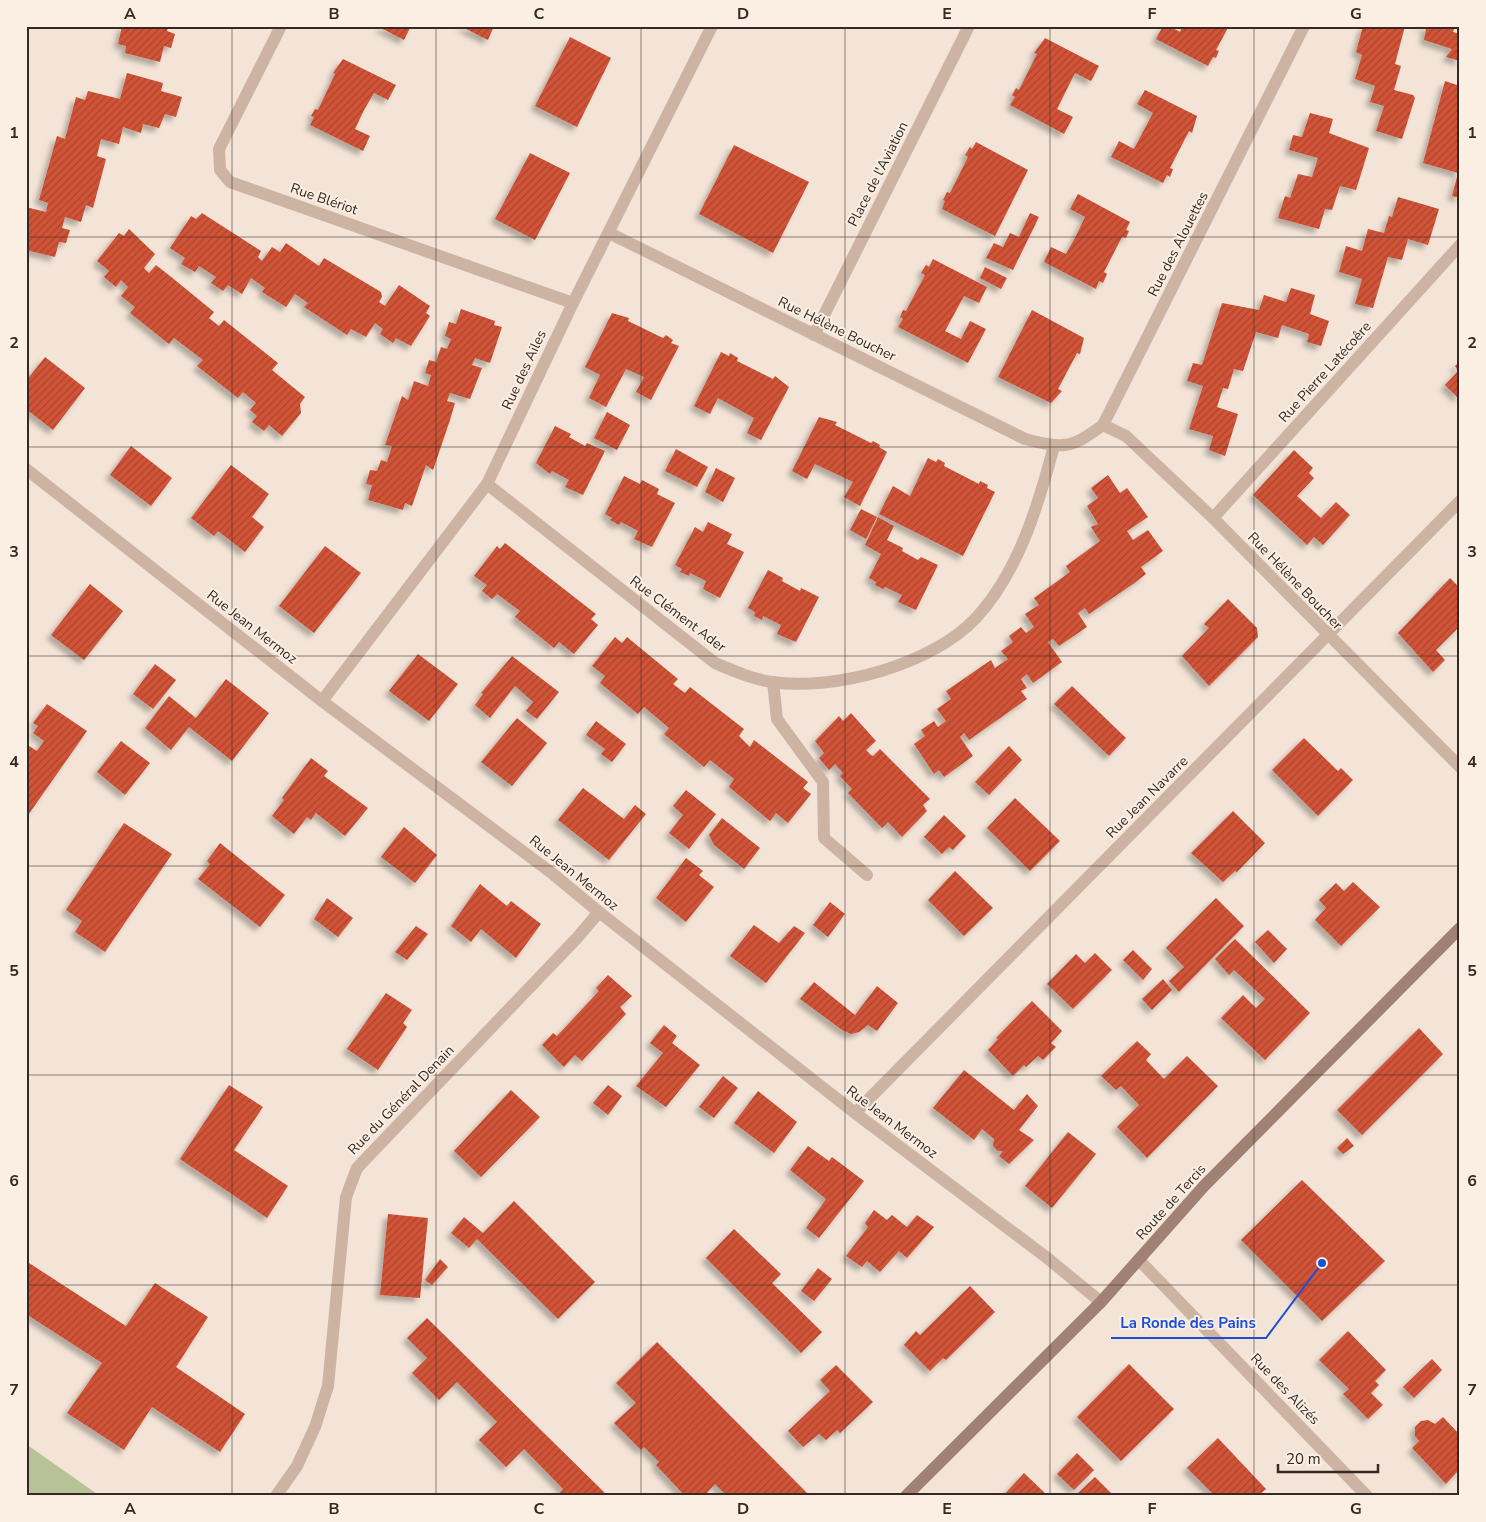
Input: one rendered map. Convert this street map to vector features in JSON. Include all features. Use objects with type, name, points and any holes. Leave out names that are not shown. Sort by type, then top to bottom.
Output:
[{"type":"main road","name":"Route de Tercis","points":[[906,1496],[1101,1302],[1204,1186],[1460,928]]},
{"type":"street","name":"Rue Blériot","points":[[281,26],[219,149],[220,170],[230,182],[573,302]]},
{"type":"street","name":"Rue des Ailes","points":[[322,701],[487,484],[573,302],[712,26]]},
{"type":"street","name":"Place de l'Aviation","points":[[814,335],[969,26]]},
{"type":"street","name":"Rue des Alouettes","points":[[1054,446],[1078,443],[1103,425],[1304,26]]},
{"type":"street","name":"Rue Hélène Boucher","points":[[609,233],[1025,439],[1054,446]]},
{"type":"street","name":"Rue Pierre Latécoêre","points":[[1213,518],[1460,245]]},
{"type":"street","name":"Rue Hélène Boucher","points":[[1103,425],[1126,436],[1213,518],[1460,767]]},
{"type":"street","name":"Rue Clément Ader","points":[[487,484],[715,663],[752,678],[773,682],[834,682],[885,669],[937,649],[976,618],[1006,576],[1036,512],[1054,446]]},
{"type":"street","name":"Rue Jean Mermoz","points":[[26,468],[322,701],[554,874],[599,912],[855,1113],[1046,1257],[1101,1302]]},
{"type":"street","name":"Rue Jean Navarre","points":[[855,1113],[1460,501]]},
{"type":"street","points":[[773,682],[777,719],[823,782],[824,838],[867,875]]},
{"type":"street","name":"Rue du Général Denain","points":[[276,1496],[297,1466],[315,1427],[328,1386],[346,1197],[357,1168],[599,912]]},
{"type":"street","name":"Rue des Alizés","points":[[1139,1260],[1367,1496]]},
{"type":"green space","points":[[26,1444],[100,1496],[26,1496]]},
{"type":"building","points":[[122,26],[169,26],[167,31],[175,34],[171,48],[164,46],[160,62],[125,53],[126,46],[118,44]]},
{"type":"building","points":[[377,26],[411,26],[404,40]]},
{"type":"building","points":[[460,26],[494,26],[488,40]]},
{"type":"building","points":[[1163,26],[1169,26],[1180,32],[1182,26],[1229,26],[1216,50],[1219,51],[1216,58],[1213,57],[1208,66],[1156,39]]},
{"type":"building","points":[[1363,26],[1405,26],[1395,64],[1401,66],[1394,90],[1413,95],[1415,98],[1402,139],[1376,131],[1384,106],[1370,102],[1375,86],[1355,79],[1362,55],[1356,52]]},
{"type":"building","points":[[1419,26],[1455,26],[1453,32],[1460,34],[1460,61],[1446,57],[1452,49],[1424,40],[1426,29]]},
{"type":"building","points":[[570,37],[611,58],[577,127],[535,106]]},
{"type":"building","points":[[1045,38],[1099,66],[1091,81],[1075,73],[1057,109],[1073,117],[1064,134],[1010,105],[1015,97],[1012,95],[1016,88],[1019,90],[1037,54],[1034,53]]},
{"type":"building","points":[[343,59],[396,85],[388,100],[374,93],[364,110],[355,129],[370,136],[363,151],[310,125],[314,117],[311,116],[315,109],[318,110],[335,74],[333,73]]},
{"type":"building","points":[[127,73],[163,83],[161,91],[182,97],[176,117],[165,114],[159,128],[143,124],[141,133],[123,127],[119,144],[101,139],[97,156],[106,159],[93,208],[86,205],[81,222],[65,217],[62,228],[70,230],[66,243],[59,242],[55,257],[26,250],[26,207],[46,212],[48,203],[39,200],[57,136],[65,139],[76,97],[85,100],[88,91],[120,99]]},
{"type":"building","points":[[1445,81],[1460,86],[1460,198],[1452,196],[1458,173],[1423,163]]},
{"type":"building","points":[[1145,90],[1197,116],[1192,133],[1189,131],[1170,168],[1173,169],[1170,177],[1167,175],[1163,183],[1111,157],[1119,141],[1134,149],[1153,113],[1137,104]]},
{"type":"building","points":[[1310,113],[1333,119],[1329,133],[1369,148],[1356,190],[1340,186],[1332,210],[1325,209],[1319,229],[1278,218],[1285,196],[1290,198],[1298,174],[1312,177],[1318,158],[1289,150],[1293,135],[1302,137]]},
{"type":"building","points":[[976,142],[1028,170],[995,236],[942,209],[945,201],[943,200],[947,192],[950,193],[968,157],[965,155]]},
{"type":"building","points":[[734,145],[809,182],[773,253],[699,214]]},
{"type":"building","points":[[530,153],[570,173],[535,240],[495,219]]},
{"type":"building","points":[[1078,194],[1130,222],[1126,230],[1129,231],[1126,238],[1122,237],[1104,272],[1107,274],[1103,283],[1099,281],[1096,289],[1044,262],[1051,247],[1066,254],[1076,236],[1085,217],[1070,209]]},
{"type":"building","points":[[1398,197],[1439,209],[1428,245],[1408,239],[1402,260],[1388,257],[1373,308],[1355,304],[1362,279],[1339,272],[1346,246],[1362,251],[1368,229],[1384,233],[1389,216],[1392,217]]},
{"type":"building","points":[[202,213],[261,251],[258,257],[262,261],[272,247],[280,252],[286,243],[319,266],[324,258],[381,292],[382,297],[379,302],[385,306],[399,285],[430,306],[426,313],[430,316],[411,346],[396,338],[393,343],[380,334],[383,329],[375,323],[366,337],[351,329],[347,335],[304,307],[308,303],[295,294],[286,307],[262,292],[265,288],[251,278],[242,294],[228,285],[223,291],[211,283],[216,277],[199,266],[195,272],[181,264],[185,258],[170,248],[191,216],[196,219]]},
{"type":"building","points":[[1030,213],[1039,217],[1013,270],[986,258],[994,243],[1003,247],[1010,233],[1019,237]]},
{"type":"building","points":[[129,229],[155,254],[144,268],[149,273],[156,265],[170,276],[214,312],[209,318],[219,326],[224,320],[278,363],[272,370],[305,397],[300,404],[301,413],[282,436],[269,425],[264,431],[252,422],[257,416],[250,410],[256,403],[243,392],[238,398],[197,366],[203,360],[174,338],[169,344],[130,313],[135,307],[121,296],[128,287],[121,280],[116,287],[104,277],[109,271],[97,261],[119,233],[124,236]]},
{"type":"building","points":[[933,259],[987,287],[979,303],[964,296],[945,331],[961,339],[970,321],[986,329],[968,363],[898,327],[903,319],[900,317],[903,310],[906,311],[925,275],[921,273],[926,265],[929,267]]},
{"type":"building","points":[[985,267],[1007,278],[1001,289],[980,278]]},
{"type":"building","points":[[1291,288],[1315,295],[1310,314],[1329,321],[1321,346],[1307,342],[1309,334],[1282,325],[1278,338],[1256,332],[1243,371],[1234,369],[1228,389],[1223,388],[1217,407],[1238,414],[1225,456],[1209,450],[1213,436],[1189,429],[1203,386],[1187,381],[1193,363],[1202,365],[1222,303],[1259,310],[1264,295],[1286,302]]},
{"type":"building","points":[[461,309],[495,321],[494,325],[502,327],[490,363],[475,358],[472,365],[482,368],[470,399],[450,393],[447,401],[455,403],[450,420],[433,470],[426,465],[412,506],[405,503],[403,510],[368,500],[372,485],[366,484],[370,470],[377,471],[381,460],[387,462],[392,446],[385,445],[402,396],[408,400],[414,381],[428,386],[431,375],[425,373],[429,360],[436,362],[441,347],[447,349],[451,339],[445,336],[449,322],[456,324]]},
{"type":"building","points":[[1032,310],[1084,338],[1080,354],[1077,353],[1058,389],[1062,391],[1051,403],[998,377]]},
{"type":"building","points":[[612,313],[629,318],[628,321],[663,338],[666,335],[673,340],[671,343],[679,346],[651,400],[636,392],[644,377],[626,369],[606,407],[589,398],[600,375],[585,367]]},
{"type":"building","points":[[721,352],[729,356],[730,353],[738,358],[737,361],[773,379],[775,376],[789,387],[761,440],[747,433],[754,418],[718,398],[710,414],[694,406]]},
{"type":"building","points":[[45,357],[85,388],[53,430],[26,409],[26,381]]},
{"type":"building","points":[[1460,361],[1460,396],[1458,398],[1445,385],[1458,371],[1455,366]]},
{"type":"building","points":[[607,412],[630,425],[617,450],[594,438]]},
{"type":"building","points":[[819,417],[837,422],[835,425],[871,443],[873,441],[887,452],[860,506],[844,497],[853,482],[815,464],[807,479],[792,471]]},
{"type":"building","points":[[555,426],[571,434],[569,437],[585,446],[587,443],[605,451],[583,495],[565,487],[569,480],[552,471],[550,474],[536,463]]},
{"type":"building","points":[[131,446],[172,478],[151,506],[110,475]]},
{"type":"building","points":[[676,449],[708,467],[697,487],[665,471]]},
{"type":"building","points":[[1294,450],[1313,468],[1309,473],[1314,478],[1297,496],[1321,518],[1336,502],[1350,515],[1323,545],[1314,537],[1307,545],[1253,495]]},
{"type":"building","points":[[928,458],[936,462],[938,459],[945,463],[944,466],[979,484],[980,481],[988,485],[987,488],[995,492],[963,556],[879,514],[893,486],[910,496]]},
{"type":"building","points":[[231,465],[269,494],[252,517],[264,527],[245,552],[218,531],[214,536],[191,518]]},
{"type":"building","points":[[716,468],[735,478],[723,502],[705,492]]},
{"type":"building","points":[[1108,475],[1120,493],[1127,488],[1148,517],[1127,531],[1133,540],[1148,530],[1163,551],[1141,567],[1146,574],[1133,584],[1089,614],[1085,608],[1078,613],[1087,627],[1059,646],[1053,639],[1048,642],[1062,662],[1033,683],[1027,674],[1021,679],[1027,688],[1021,691],[1027,699],[969,740],[964,733],[960,737],[973,756],[944,777],[939,770],[934,774],[914,744],[925,736],[921,730],[934,721],[938,727],[946,721],[937,709],[951,699],[946,691],[991,660],[995,668],[1008,659],[1001,651],[1013,642],[1009,636],[1021,627],[1026,633],[1034,627],[1025,614],[1039,605],[1034,598],[1070,572],[1066,566],[1100,541],[1091,527],[1098,524],[1087,506],[1098,498],[1091,488]]},
{"type":"building","points":[[624,476],[640,484],[642,480],[659,489],[657,494],[675,503],[652,547],[634,539],[638,531],[621,522],[619,525],[610,520],[612,518],[605,514]]},
{"type":"building","points":[[861,509],[877,517],[866,539],[850,530]]},
{"type":"building","points":[[878,517],[894,526],[887,540],[903,548],[902,551],[918,560],[921,557],[938,565],[916,610],[898,602],[902,595],[885,587],[883,589],[875,585],[876,582],[869,578],[881,554],[865,545]]},
{"type":"building","points":[[708,522],[732,534],[727,544],[744,552],[720,598],[703,589],[706,581],[690,573],[689,576],[680,572],[682,569],[675,565],[695,527],[703,532]]},
{"type":"building","points":[[505,543],[596,614],[591,619],[598,625],[574,654],[559,642],[554,648],[515,617],[520,611],[497,594],[492,599],[482,591],[487,585],[474,576],[497,546],[500,549]]},
{"type":"building","points":[[325,546],[361,573],[314,633],[279,606]]},
{"type":"building","points":[[768,570],[783,578],[782,581],[800,591],[801,588],[819,597],[796,642],[777,634],[781,625],[763,616],[762,620],[754,616],[755,612],[748,608]]},
{"type":"building","points":[[1450,578],[1460,588],[1460,626],[1436,650],[1445,660],[1433,672],[1398,633]]},
{"type":"building","points":[[90,584],[123,611],[84,660],[51,635]]},
{"type":"building","points":[[1228,599],[1257,628],[1258,637],[1209,686],[1182,656],[1209,628],[1204,624]]},
{"type":"building","points":[[615,637],[622,643],[627,637],[678,679],[673,684],[685,693],[690,687],[744,729],[739,736],[750,747],[754,740],[808,782],[803,788],[811,794],[788,823],[776,813],[770,821],[729,787],[734,779],[710,760],[704,767],[664,734],[669,728],[644,707],[638,714],[600,683],[605,676],[592,666]]},
{"type":"building","points":[[418,654],[458,684],[429,721],[389,691]]},
{"type":"building","points":[[512,656],[559,692],[537,719],[526,711],[533,702],[515,686],[490,718],[475,705],[483,694],[481,693]]},
{"type":"building","points":[[155,664],[176,680],[153,709],[133,694]]},
{"type":"building","points":[[226,679],[269,713],[232,761],[189,727],[171,750],[145,728],[169,696],[196,718]]},
{"type":"building","points":[[1072,686],[1126,738],[1109,756],[1054,704]]},
{"type":"building","points":[[47,704],[87,731],[26,818],[26,744],[37,751],[44,741],[33,733],[38,726],[33,723]]},
{"type":"building","points":[[851,713],[876,741],[866,750],[873,756],[880,749],[930,799],[923,805],[927,811],[902,837],[888,822],[882,828],[848,793],[852,789],[840,776],[843,773],[835,764],[829,770],[819,758],[824,753],[815,741],[839,716],[843,721]]},
{"type":"building","points":[[517,718],[547,743],[512,786],[481,762]]},
{"type":"building","points":[[596,721],[626,744],[612,762],[601,754],[605,749],[586,735]]},
{"type":"building","points":[[1304,738],[1338,771],[1341,768],[1353,780],[1318,816],[1272,770]]},
{"type":"building","points":[[121,741],[150,763],[125,795],[97,772]]},
{"type":"building","points":[[1009,746],[1022,760],[989,795],[975,782]]},
{"type":"building","points":[[311,758],[328,771],[324,776],[368,808],[345,836],[316,813],[311,820],[307,817],[294,834],[272,816],[284,800],[282,798]]},
{"type":"building","points":[[583,788],[624,819],[635,805],[646,814],[609,860],[558,820]]},
{"type":"building","points":[[686,790],[716,814],[689,849],[669,833],[683,815],[673,806]]},
{"type":"building","points":[[1015,798],[1060,841],[1030,871],[987,828]]},
{"type":"building","points":[[1233,811],[1265,843],[1237,872],[1235,871],[1223,882],[1191,853]]},
{"type":"building","points":[[944,815],[966,836],[953,850],[949,847],[942,854],[924,837]]},
{"type":"building","points":[[722,818],[760,848],[744,869],[714,845],[709,835]]},
{"type":"building","points":[[124,823],[172,854],[105,952],[75,932],[82,921],[66,910]]},
{"type":"building","points":[[404,827],[437,855],[415,883],[381,857]]},
{"type":"building","points":[[220,843],[285,895],[260,927],[198,879],[210,864],[207,861]]},
{"type":"building","points":[[686,858],[703,871],[699,875],[714,887],[686,922],[656,898]]},
{"type":"building","points":[[955,871],[993,908],[964,936],[928,900]]},
{"type":"building","points":[[1353,882],[1380,907],[1341,946],[1315,920],[1326,908],[1319,900],[1336,883],[1344,891]]},
{"type":"building","points":[[480,884],[507,906],[511,901],[541,924],[516,958],[481,929],[471,942],[451,926]]},
{"type":"building","points":[[327,898],[353,918],[338,937],[314,919]]},
{"type":"building","points":[[1216,898],[1244,926],[1179,992],[1169,981],[1184,967],[1166,948]]},
{"type":"building","points":[[830,902],[845,914],[828,937],[813,925]]},
{"type":"building","points":[[754,925],[779,943],[794,926],[805,933],[766,983],[730,956]]},
{"type":"building","points":[[416,926],[428,934],[407,960],[395,952]]},
{"type":"building","points":[[1268,930],[1287,949],[1274,963],[1255,942]]},
{"type":"building","points":[[1235,939],[1310,1013],[1265,1060],[1221,1018],[1243,995],[1256,1008],[1265,999],[1234,970],[1229,975],[1215,959]]},
{"type":"building","points":[[1133,950],[1152,969],[1143,980],[1123,960]]},
{"type":"building","points":[[1095,953],[1112,970],[1073,1009],[1047,984],[1076,954],[1085,963]]},
{"type":"building","points":[[608,975],[632,996],[620,1007],[626,1014],[582,1061],[575,1055],[564,1067],[542,1045],[553,1033],[557,1036],[599,991],[596,988]]},
{"type":"building","points":[[1163,979],[1172,990],[1152,1010],[1142,999]]},
{"type":"building","points":[[814,982],[855,1015],[877,986],[898,1003],[877,1031],[868,1025],[859,1032],[851,1034],[842,1030],[800,999]]},
{"type":"building","points":[[386,993],[412,1010],[403,1023],[407,1027],[378,1070],[347,1049]]},
{"type":"building","points":[[1032,1001],[1062,1031],[1051,1043],[1056,1047],[1043,1060],[1038,1056],[1026,1067],[1024,1065],[1013,1076],[988,1050],[998,1039],[996,1038]]},
{"type":"building","points":[[664,1025],[677,1036],[672,1043],[700,1065],[666,1107],[636,1086],[663,1053],[650,1043]]},
{"type":"building","points":[[1419,1028],[1443,1054],[1362,1135],[1337,1110]]},
{"type":"building","points":[[1137,1041],[1151,1054],[1146,1060],[1164,1079],[1187,1056],[1218,1086],[1147,1158],[1117,1127],[1139,1105],[1121,1086],[1116,1090],[1101,1076]]},
{"type":"building","points":[[964,1070],[1014,1110],[1027,1094],[1038,1106],[1019,1130],[1034,1140],[1009,1164],[999,1156],[1003,1151],[998,1151],[993,1146],[994,1139],[982,1129],[974,1140],[933,1108]]},
{"type":"building","points":[[723,1076],[738,1088],[714,1118],[699,1107]]},
{"type":"building","points":[[229,1085],[263,1107],[234,1150],[288,1186],[267,1218],[180,1159]]},
{"type":"building","points":[[608,1085],[622,1096],[608,1115],[593,1103]]},
{"type":"building","points":[[511,1090],[540,1117],[481,1177],[454,1151]]},
{"type":"building","points":[[758,1091],[797,1122],[774,1153],[734,1123]]},
{"type":"building","points":[[1068,1132],[1096,1154],[1052,1208],[1025,1186]]},
{"type":"building","points":[[1347,1138],[1354,1146],[1343,1154],[1337,1148]]},
{"type":"building","points":[[808,1146],[829,1161],[832,1157],[864,1181],[819,1238],[806,1228],[826,1199],[790,1170]]},
{"type":"building","points":[[1302,1180],[1385,1261],[1322,1321],[1241,1240]]},
{"type":"building","points":[[514,1201],[595,1282],[558,1319],[477,1239],[469,1248],[451,1233],[464,1217],[483,1233]]},
{"type":"building","points":[[874,1210],[887,1220],[892,1215],[907,1227],[917,1215],[934,1227],[907,1258],[899,1251],[880,1272],[867,1261],[862,1267],[846,1256],[868,1227],[865,1223]]},
{"type":"building","points":[[388,1214],[428,1218],[420,1298],[380,1295]]},
{"type":"building","points":[[734,1229],[781,1274],[772,1283],[822,1332],[801,1353],[706,1258]]},
{"type":"building","points":[[440,1259],[448,1267],[432,1285],[425,1280]]},
{"type":"building","points":[[26,1261],[126,1326],[155,1283],[208,1317],[176,1367],[245,1414],[220,1452],[152,1407],[124,1450],[67,1413],[102,1363],[26,1314]]},
{"type":"building","points":[[818,1268],[832,1279],[814,1301],[801,1291]]},
{"type":"building","points":[[970,1286],[995,1312],[946,1360],[943,1358],[930,1371],[904,1345],[916,1331],[920,1335]]},
{"type":"building","points":[[427,1318],[608,1496],[557,1496],[563,1489],[524,1449],[506,1467],[479,1440],[497,1422],[457,1382],[439,1400],[412,1373],[427,1358],[407,1338]]},
{"type":"building","points":[[1348,1331],[1386,1370],[1375,1381],[1379,1385],[1371,1393],[1383,1405],[1368,1419],[1343,1394],[1349,1389],[1319,1360]]},
{"type":"building","points":[[657,1342],[810,1496],[727,1496],[715,1484],[704,1496],[685,1496],[656,1465],[659,1462],[644,1447],[641,1450],[614,1423],[636,1403],[616,1383]]},
{"type":"building","points":[[1432,1359],[1442,1370],[1414,1398],[1403,1387]]},
{"type":"building","points":[[1129,1364],[1174,1409],[1121,1461],[1077,1417]]},
{"type":"building","points":[[836,1365],[873,1402],[840,1433],[837,1430],[826,1440],[819,1434],[803,1447],[788,1431],[830,1391],[820,1380]]},
{"type":"building","points":[[1443,1417],[1460,1435],[1460,1474],[1457,1472],[1446,1484],[1412,1448],[1419,1441],[1415,1436],[1415,1427],[1421,1421],[1428,1420],[1435,1424]]},
{"type":"building","points":[[1218,1438],[1266,1489],[1258,1496],[1215,1496],[1187,1468]]},
{"type":"building","points":[[1077,1453],[1094,1470],[1074,1490],[1057,1474]]},
{"type":"building","points":[[1024,1473],[1048,1496],[1003,1496]]},
{"type":"building","points":[[1095,1477],[1114,1496],[1077,1494]]},
{"type":"place","name":"La Ronde des Pains","points":[[1322,1263]]}]
